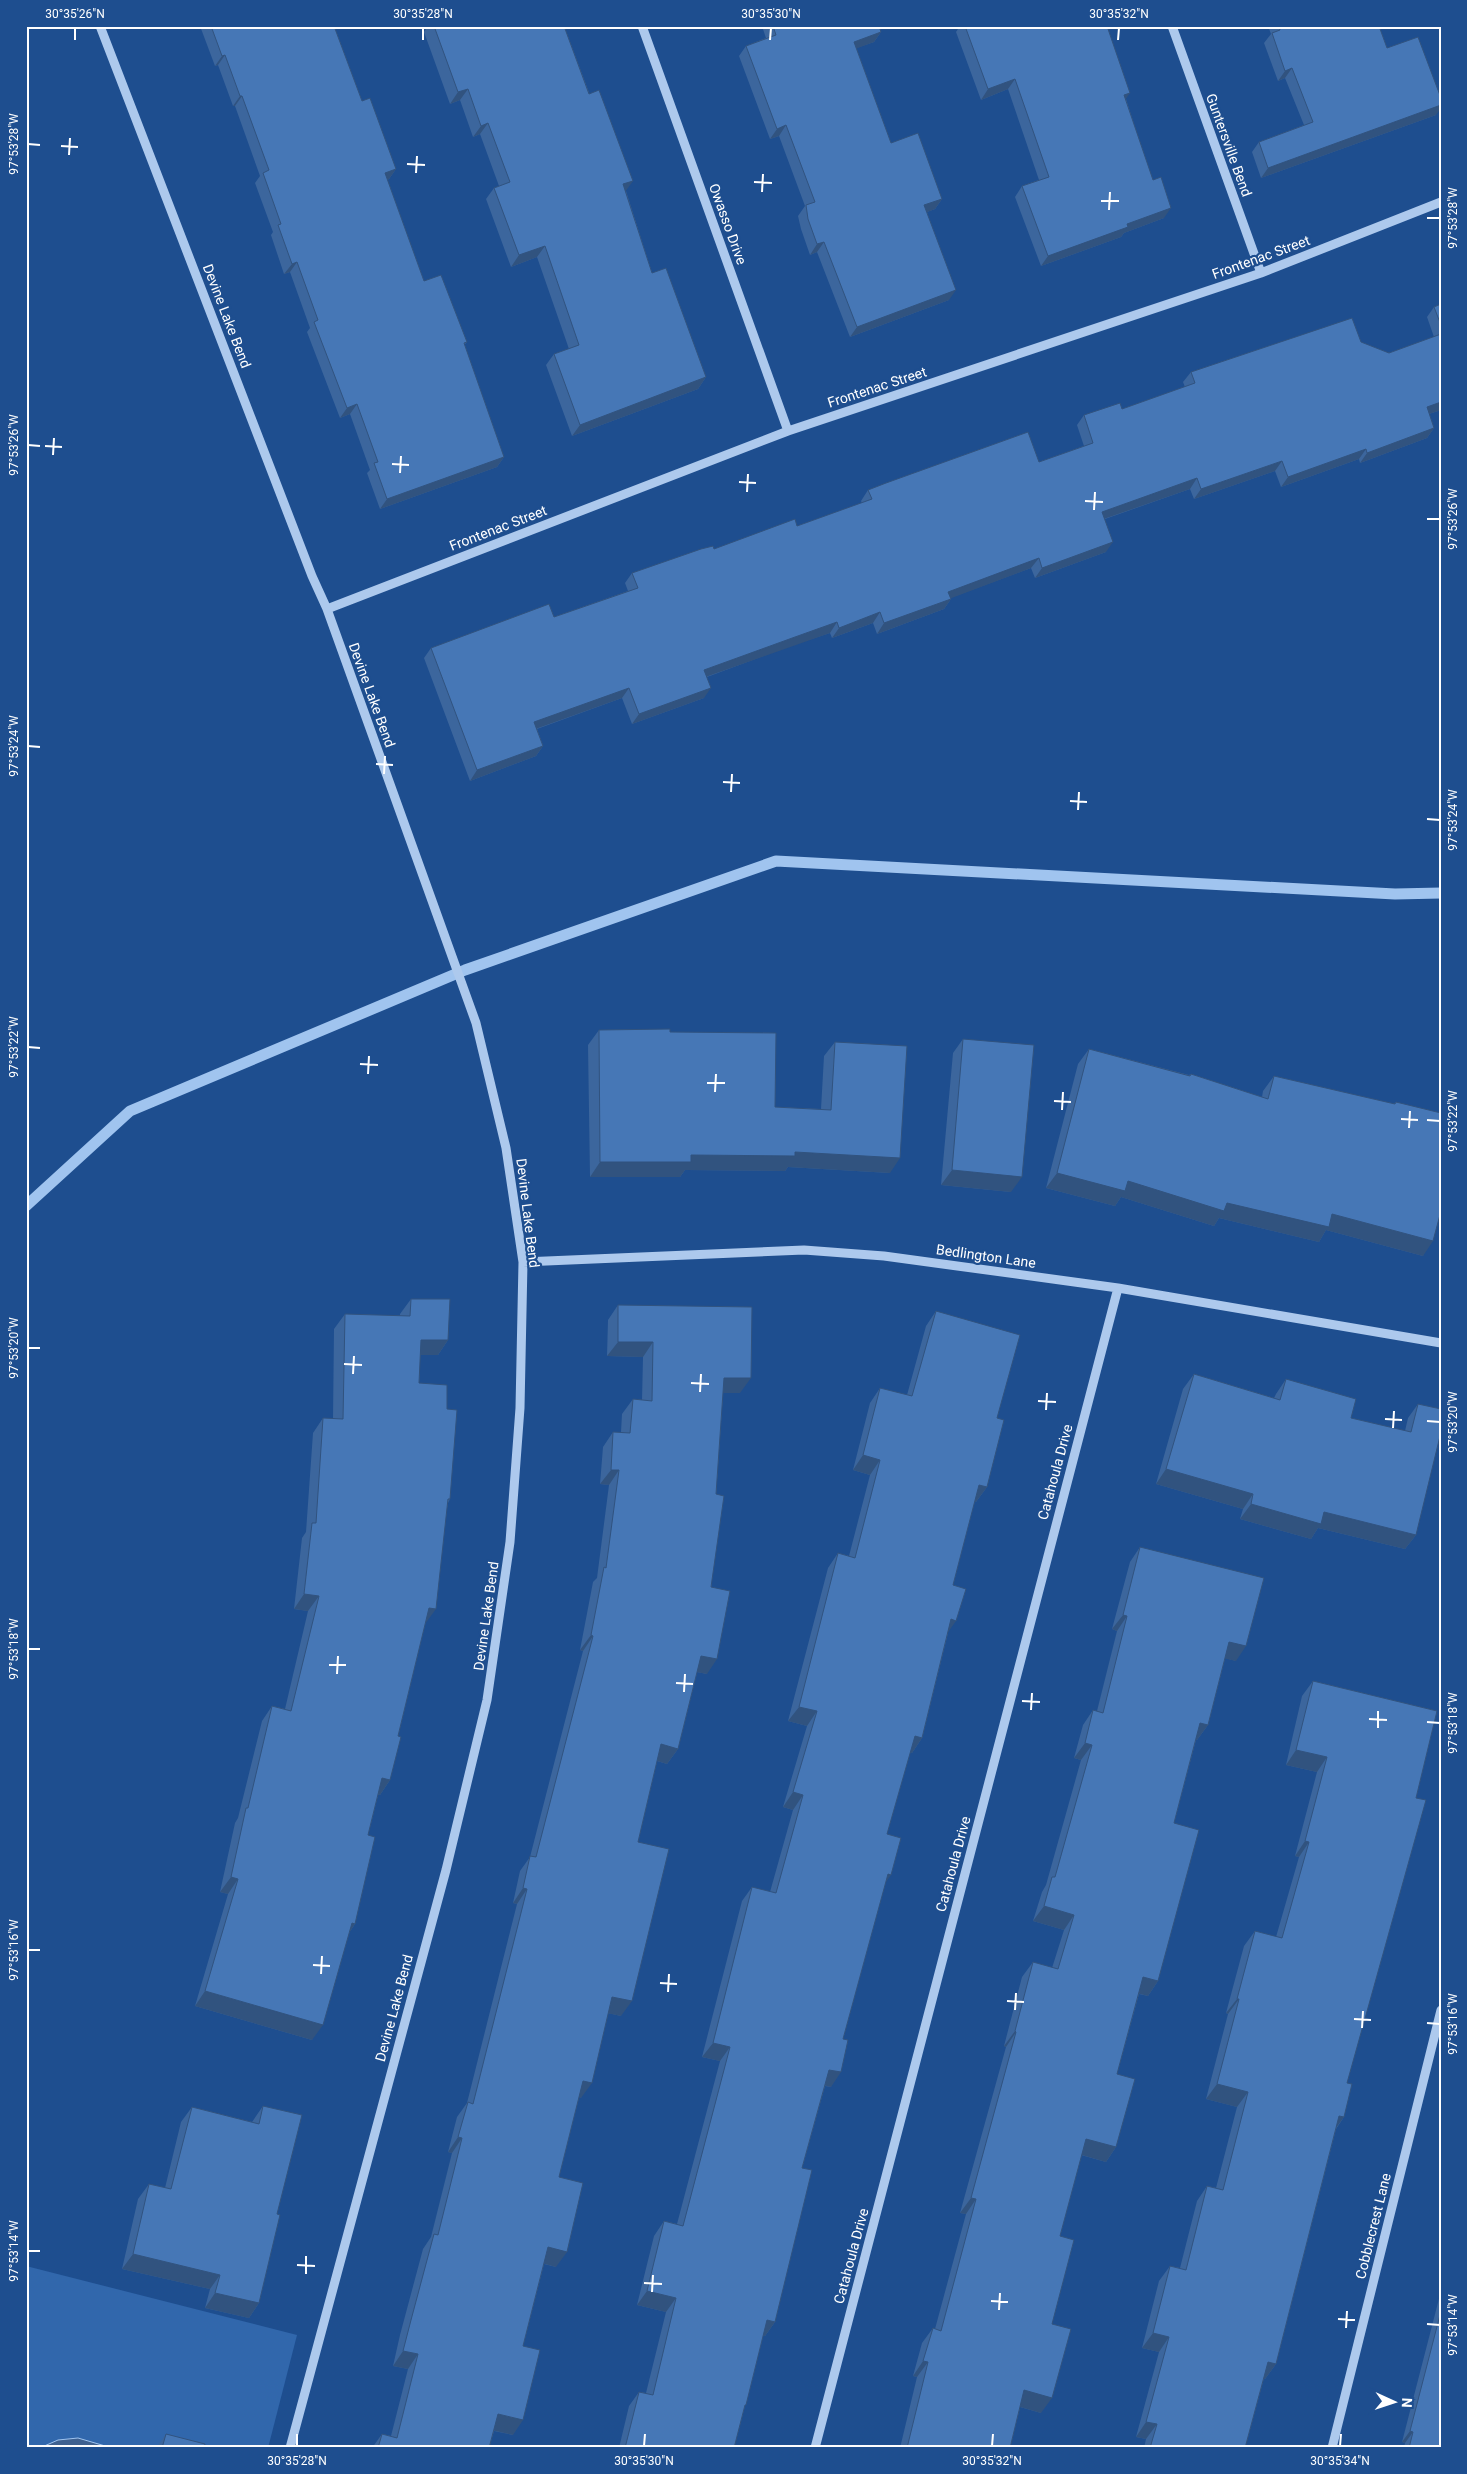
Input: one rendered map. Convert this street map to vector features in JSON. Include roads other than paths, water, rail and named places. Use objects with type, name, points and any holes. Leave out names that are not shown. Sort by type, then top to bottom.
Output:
[{"type":"street","name":"Devine Lake Bend","points":[[100,26],[308,567],[327,609],[476,1023],[506,1148],[523,1262],[520,1408],[510,1542],[487,1700],[446,1870],[290,2448]]},
{"type":"street","name":"Owasso Drive","points":[[642,26],[788,431]]},
{"type":"street","name":"Guntersville Bend","points":[[1172,26],[1260,273]]},
{"type":"street","name":"Frontenac Street","points":[[327,609],[788,431],[1260,273],[1441,202]]},
{"type":"street","name":"Bedlington Lane","points":[[523,1262],[804,1250],[884,1256],[1118,1288],[1441,1343]]},
{"type":"street","name":"Catahoula Drive","points":[[815,2448],[1118,1288]]},
{"type":"street","name":"Cobblecrest Lane","points":[[1332,2448],[1441,2010]]},
{"type":"waterway","points":[[26,1206],[130,1111],[465,970],[776,861],[1395,894],[1441,893]]}]
